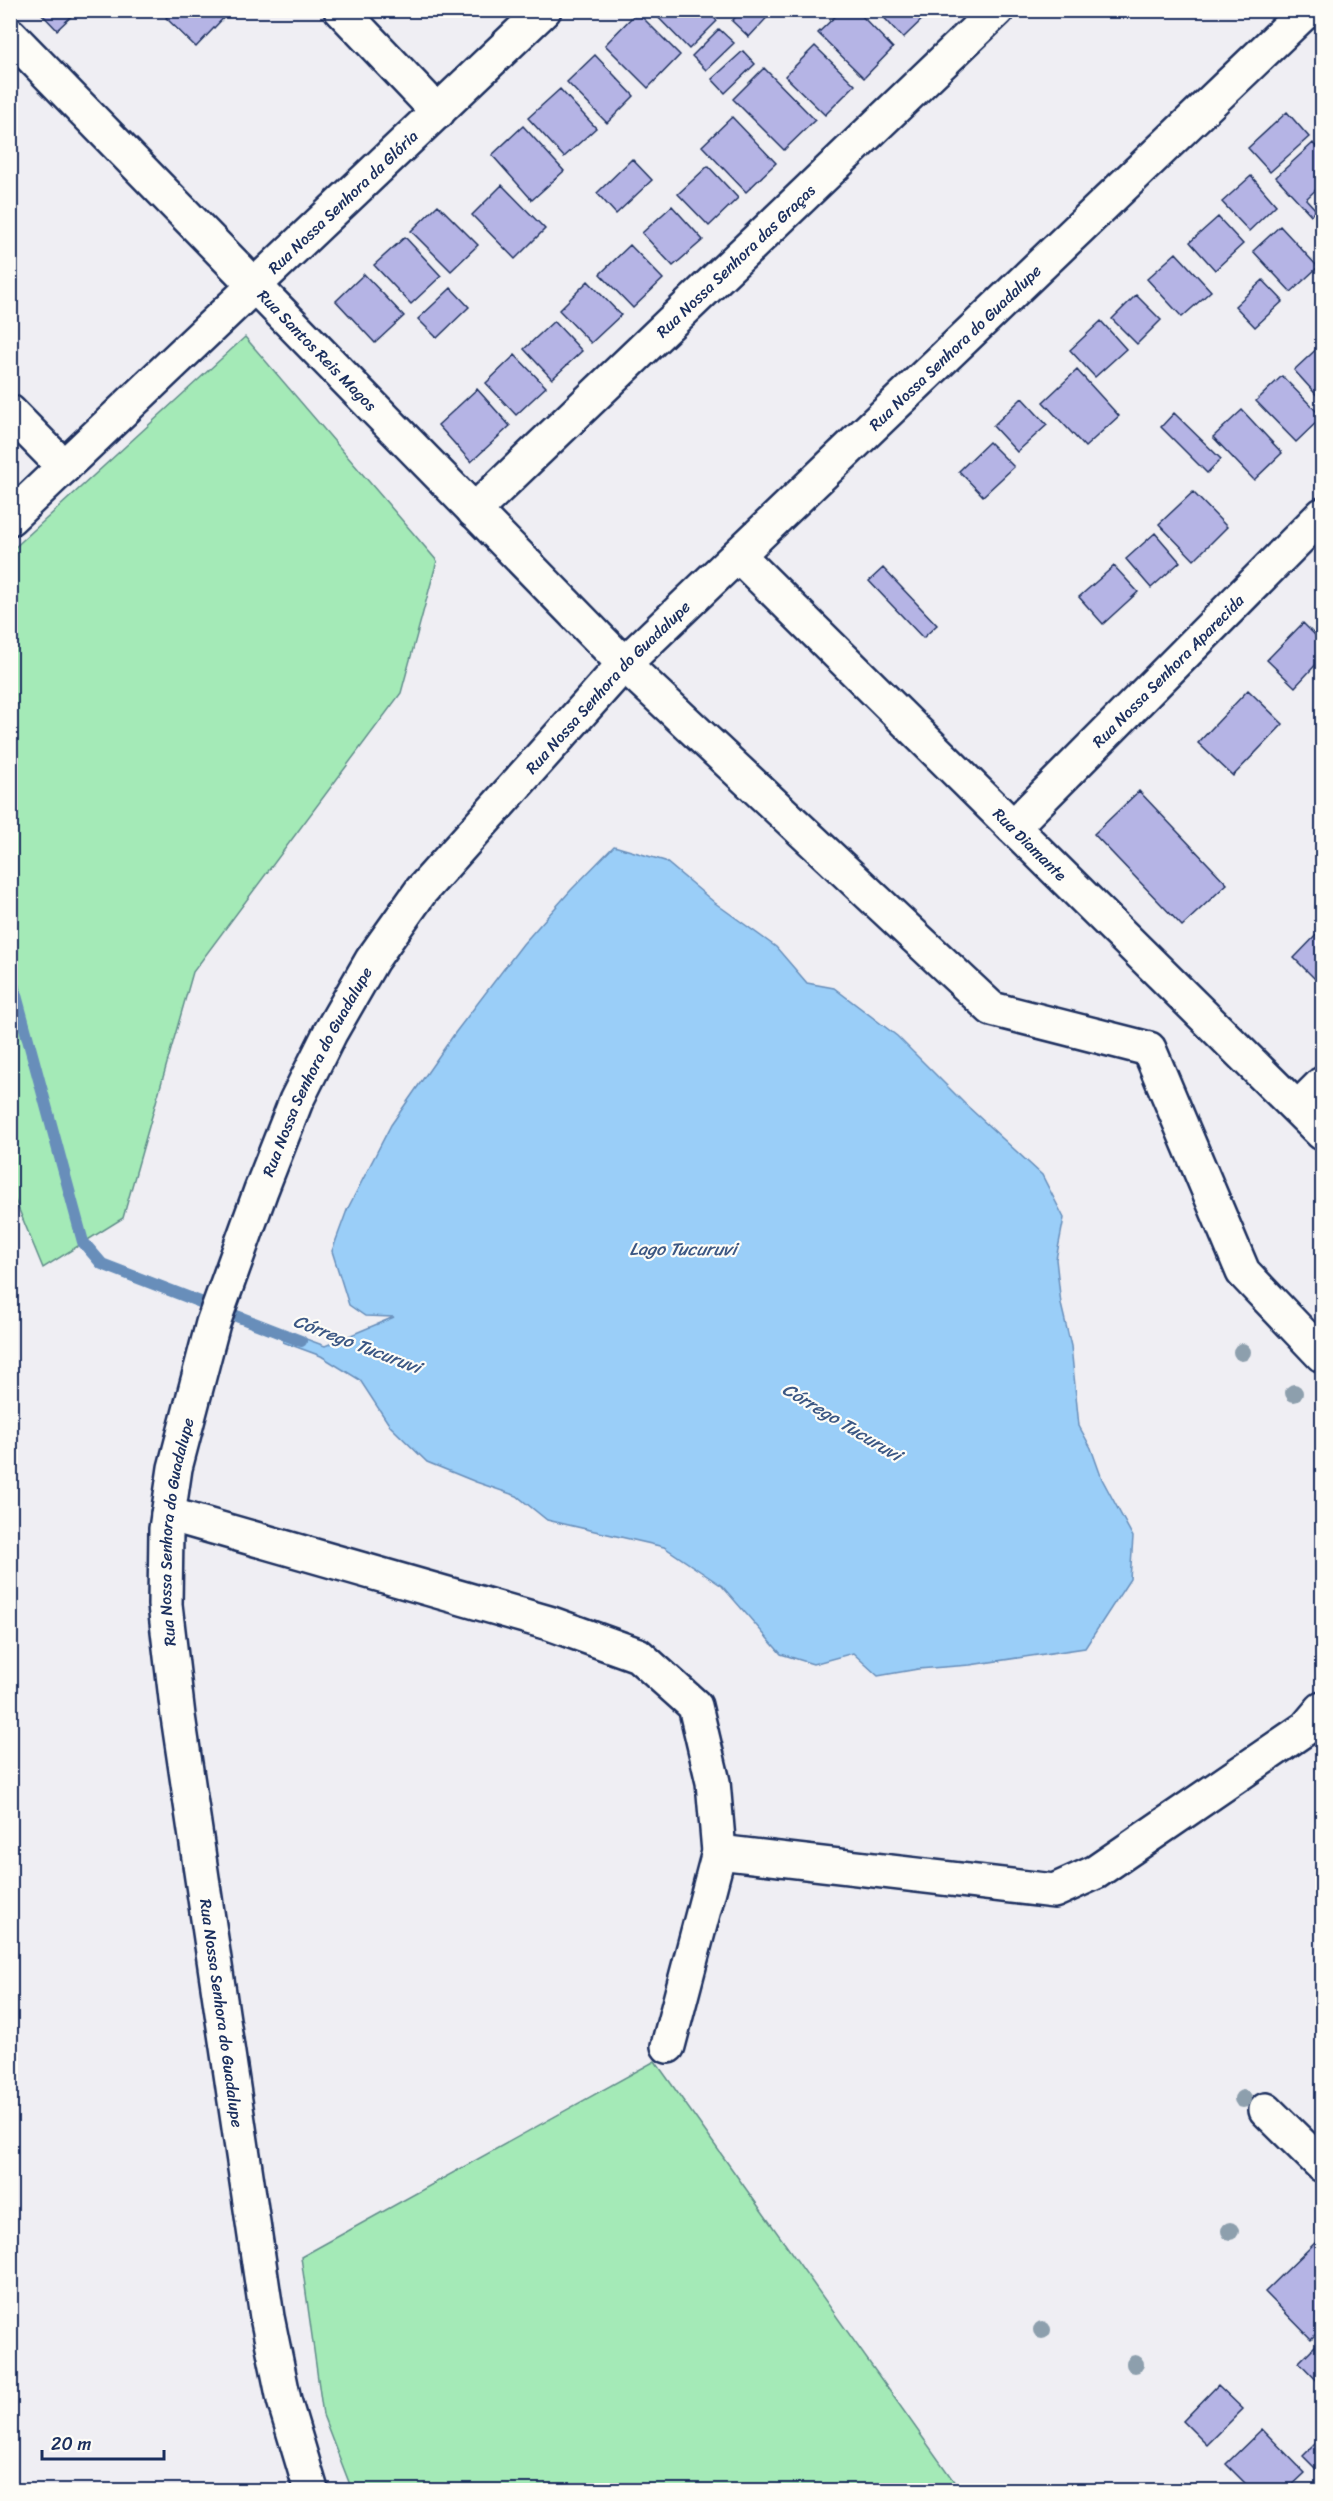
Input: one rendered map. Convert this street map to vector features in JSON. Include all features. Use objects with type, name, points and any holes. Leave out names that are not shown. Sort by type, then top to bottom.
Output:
[{"type":"street","points":[[341,10],[438,112]]},
{"type":"street","name":"Rua Nossa Senhora da Glória","points":[[10,518],[544,10]]},
{"type":"street","name":"Rua Nossa Senhora das Graças","points":[[474,511],[997,10]]},
{"type":"street","name":"Rua Nossa Senhora do Guadalupe","points":[[311,2490],[284,2400],[267,2317],[180,1728],[165,1605],[166,1529],[175,1468],[213,1323],[296,1101],[330,1033],[372,960],[422,891],[624,664],[1307,10]]},
{"type":"street","name":"Rua Santos Reis Magos","points":[[10,35],[624,664],[992,1009],[1149,1049],[1243,1272],[1323,1355]]},
{"type":"street","points":[[10,412],[64,467]]},
{"type":"street","name":"Rua Nossa Senhora Aparecida","points":[[1013,827],[1323,515]]},
{"type":"street","name":"Rua Diamante","points":[[738,555],[1323,1133]]},
{"type":"street","points":[[1298,1108],[1323,1084]]},
{"type":"street","points":[[168,1514],[549,1623],[638,1655],[695,1706],[713,1782],[719,1852],[669,2046]]},
{"type":"street","points":[[719,1852],[1054,1891],[1096,1872],[1306,1728],[1323,1710]]},
{"type":"street","points":[[1266,2110],[1323,2165]]},
{"type":"green space","points":[[245,337],[437,561],[401,693],[193,972],[123,1218],[43,1268],[10,1188],[11,551]]},
{"type":"green space","points":[[655,2061],[960,2490],[352,2490],[323,2415],[301,2257]]},
{"type":"water","name":"Lago Tucuruvi","points":[[614,846],[665,861],[715,903],[776,947],[807,983],[834,988],[897,1036],[965,1104],[1042,1175],[1064,1218],[1056,1259],[1061,1304],[1071,1346],[1079,1426],[1091,1448],[1102,1479],[1133,1537],[1130,1579],[1085,1648],[878,1676],[853,1653],[813,1664],[781,1654],[722,1586],[664,1547],[547,1520],[517,1496],[427,1462],[390,1426],[360,1380],[321,1356],[283,1342],[287,1332],[325,1346],[394,1317],[365,1316],[349,1305],[332,1251],[347,1210],[391,1125],[455,1033],[523,944]]},
{"type":"building","points":[[38,10],[78,10],[57,30]]},
{"type":"building","points":[[172,10],[231,10],[196,47],[166,18]]},
{"type":"building","points":[[651,10],[707,10],[717,21],[689,49]]},
{"type":"building","points":[[742,10],[774,10],[749,37],[732,21]]},
{"type":"building","points":[[842,10],[856,10],[893,48],[864,78],[818,33]]},
{"type":"building","points":[[877,10],[932,10],[903,38]]},
{"type":"building","points":[[637,12],[680,55],[648,88],[605,45]]},
{"type":"building","points":[[719,29],[734,43],[706,70],[692,56]]},
{"type":"building","points":[[815,46],[855,85],[825,115],[785,76]]},
{"type":"building","points":[[743,51],[755,64],[725,93],[712,79]]},
{"type":"building","points":[[595,55],[634,96],[607,123],[567,82]]},
{"type":"building","points":[[764,68],[815,120],[784,150],[733,99]]},
{"type":"building","points":[[560,89],[596,128],[564,157],[528,118]]},
{"type":"building","points":[[1287,112],[1309,137],[1270,172],[1248,148]]},
{"type":"building","points":[[732,117],[776,163],[746,192],[702,146]]},
{"type":"building","points":[[523,126],[564,171],[532,200],[492,155]]},
{"type":"building","points":[[1313,143],[1322,154],[1322,184],[1306,199],[1316,210],[1311,215],[1276,177]]},
{"type":"building","points":[[632,159],[652,180],[616,214],[597,193]]},
{"type":"building","points":[[708,166],[738,198],[709,226],[678,194]]},
{"type":"building","points":[[1251,176],[1276,205],[1249,231],[1222,202]]},
{"type":"building","points":[[502,185],[545,229],[515,259],[472,215]]},
{"type":"building","points":[[438,205],[478,245],[451,271],[411,231]]},
{"type":"building","points":[[672,206],[703,240],[673,266],[642,233]]},
{"type":"building","points":[[1218,217],[1243,244],[1215,270],[1190,242]]},
{"type":"building","points":[[1280,226],[1318,267],[1291,292],[1253,251]]},
{"type":"building","points":[[405,237],[441,276],[411,304],[374,265]]},
{"type":"building","points":[[630,245],[663,279],[633,308],[600,274]]},
{"type":"building","points":[[1176,253],[1211,291],[1182,317],[1147,279]]},
{"type":"building","points":[[364,274],[404,316],[375,343],[336,301]]},
{"type":"building","points":[[1263,280],[1283,301],[1255,327],[1235,306]]},
{"type":"building","points":[[588,281],[621,315],[591,343],[559,310]]},
{"type":"building","points":[[451,288],[469,307],[437,338],[418,319]]},
{"type":"building","points":[[1136,295],[1161,320],[1137,344],[1112,319]]},
{"type":"building","points":[[554,321],[582,351],[552,379],[524,349]]},
{"type":"building","points":[[1101,321],[1126,349],[1095,377],[1070,350]]},
{"type":"building","points":[[1322,344],[1322,401],[1294,370]]},
{"type":"building","points":[[515,355],[546,387],[516,415],[486,383]]},
{"type":"building","points":[[1077,370],[1119,416],[1085,447],[1043,402]]},
{"type":"building","points":[[1282,376],[1322,417],[1296,442],[1256,401]]},
{"type":"building","points":[[477,389],[510,426],[471,462],[438,425]]},
{"type":"building","points":[[1022,398],[1047,425],[1017,452],[993,426]]},
{"type":"building","points":[[1242,410],[1282,453],[1254,480],[1213,437]]},
{"type":"building","points":[[1174,413],[1221,459],[1207,473],[1161,427]]},
{"type":"building","points":[[989,442],[1014,467],[983,496],[959,471]]},
{"type":"building","points":[[1193,492],[1227,527],[1194,560],[1159,524]]},
{"type":"building","points":[[1155,533],[1180,562],[1151,588],[1126,559]]},
{"type":"building","points":[[1114,566],[1138,592],[1103,624],[1079,597]]},
{"type":"building","points":[[883,568],[937,625],[923,638],[869,581]]},
{"type":"building","points":[[1303,623],[1322,642],[1322,658],[1295,687],[1267,660]]},
{"type":"building","points":[[1248,690],[1283,724],[1233,776],[1198,743]]},
{"type":"building","points":[[1139,791],[1227,884],[1182,926],[1094,834]]},
{"type":"building","points":[[1322,929],[1322,977],[1318,982],[1294,958]]},
{"type":"building","points":[[1322,2236],[1322,2328],[1311,2339],[1265,2292]]},
{"type":"building","points":[[1322,2339],[1322,2386],[1299,2362]]},
{"type":"building","points":[[1218,2385],[1243,2409],[1207,2445],[1183,2421]]},
{"type":"building","points":[[1262,2429],[1305,2473],[1287,2490],[1252,2490],[1226,2464]]},
{"type":"building","points":[[1322,2437],[1322,2475],[1303,2456]]},
{"type":"waterway","name":"Córrego Tucuruvi","points":[[10,973],[83,1242],[102,1264],[301,1341]]}]
